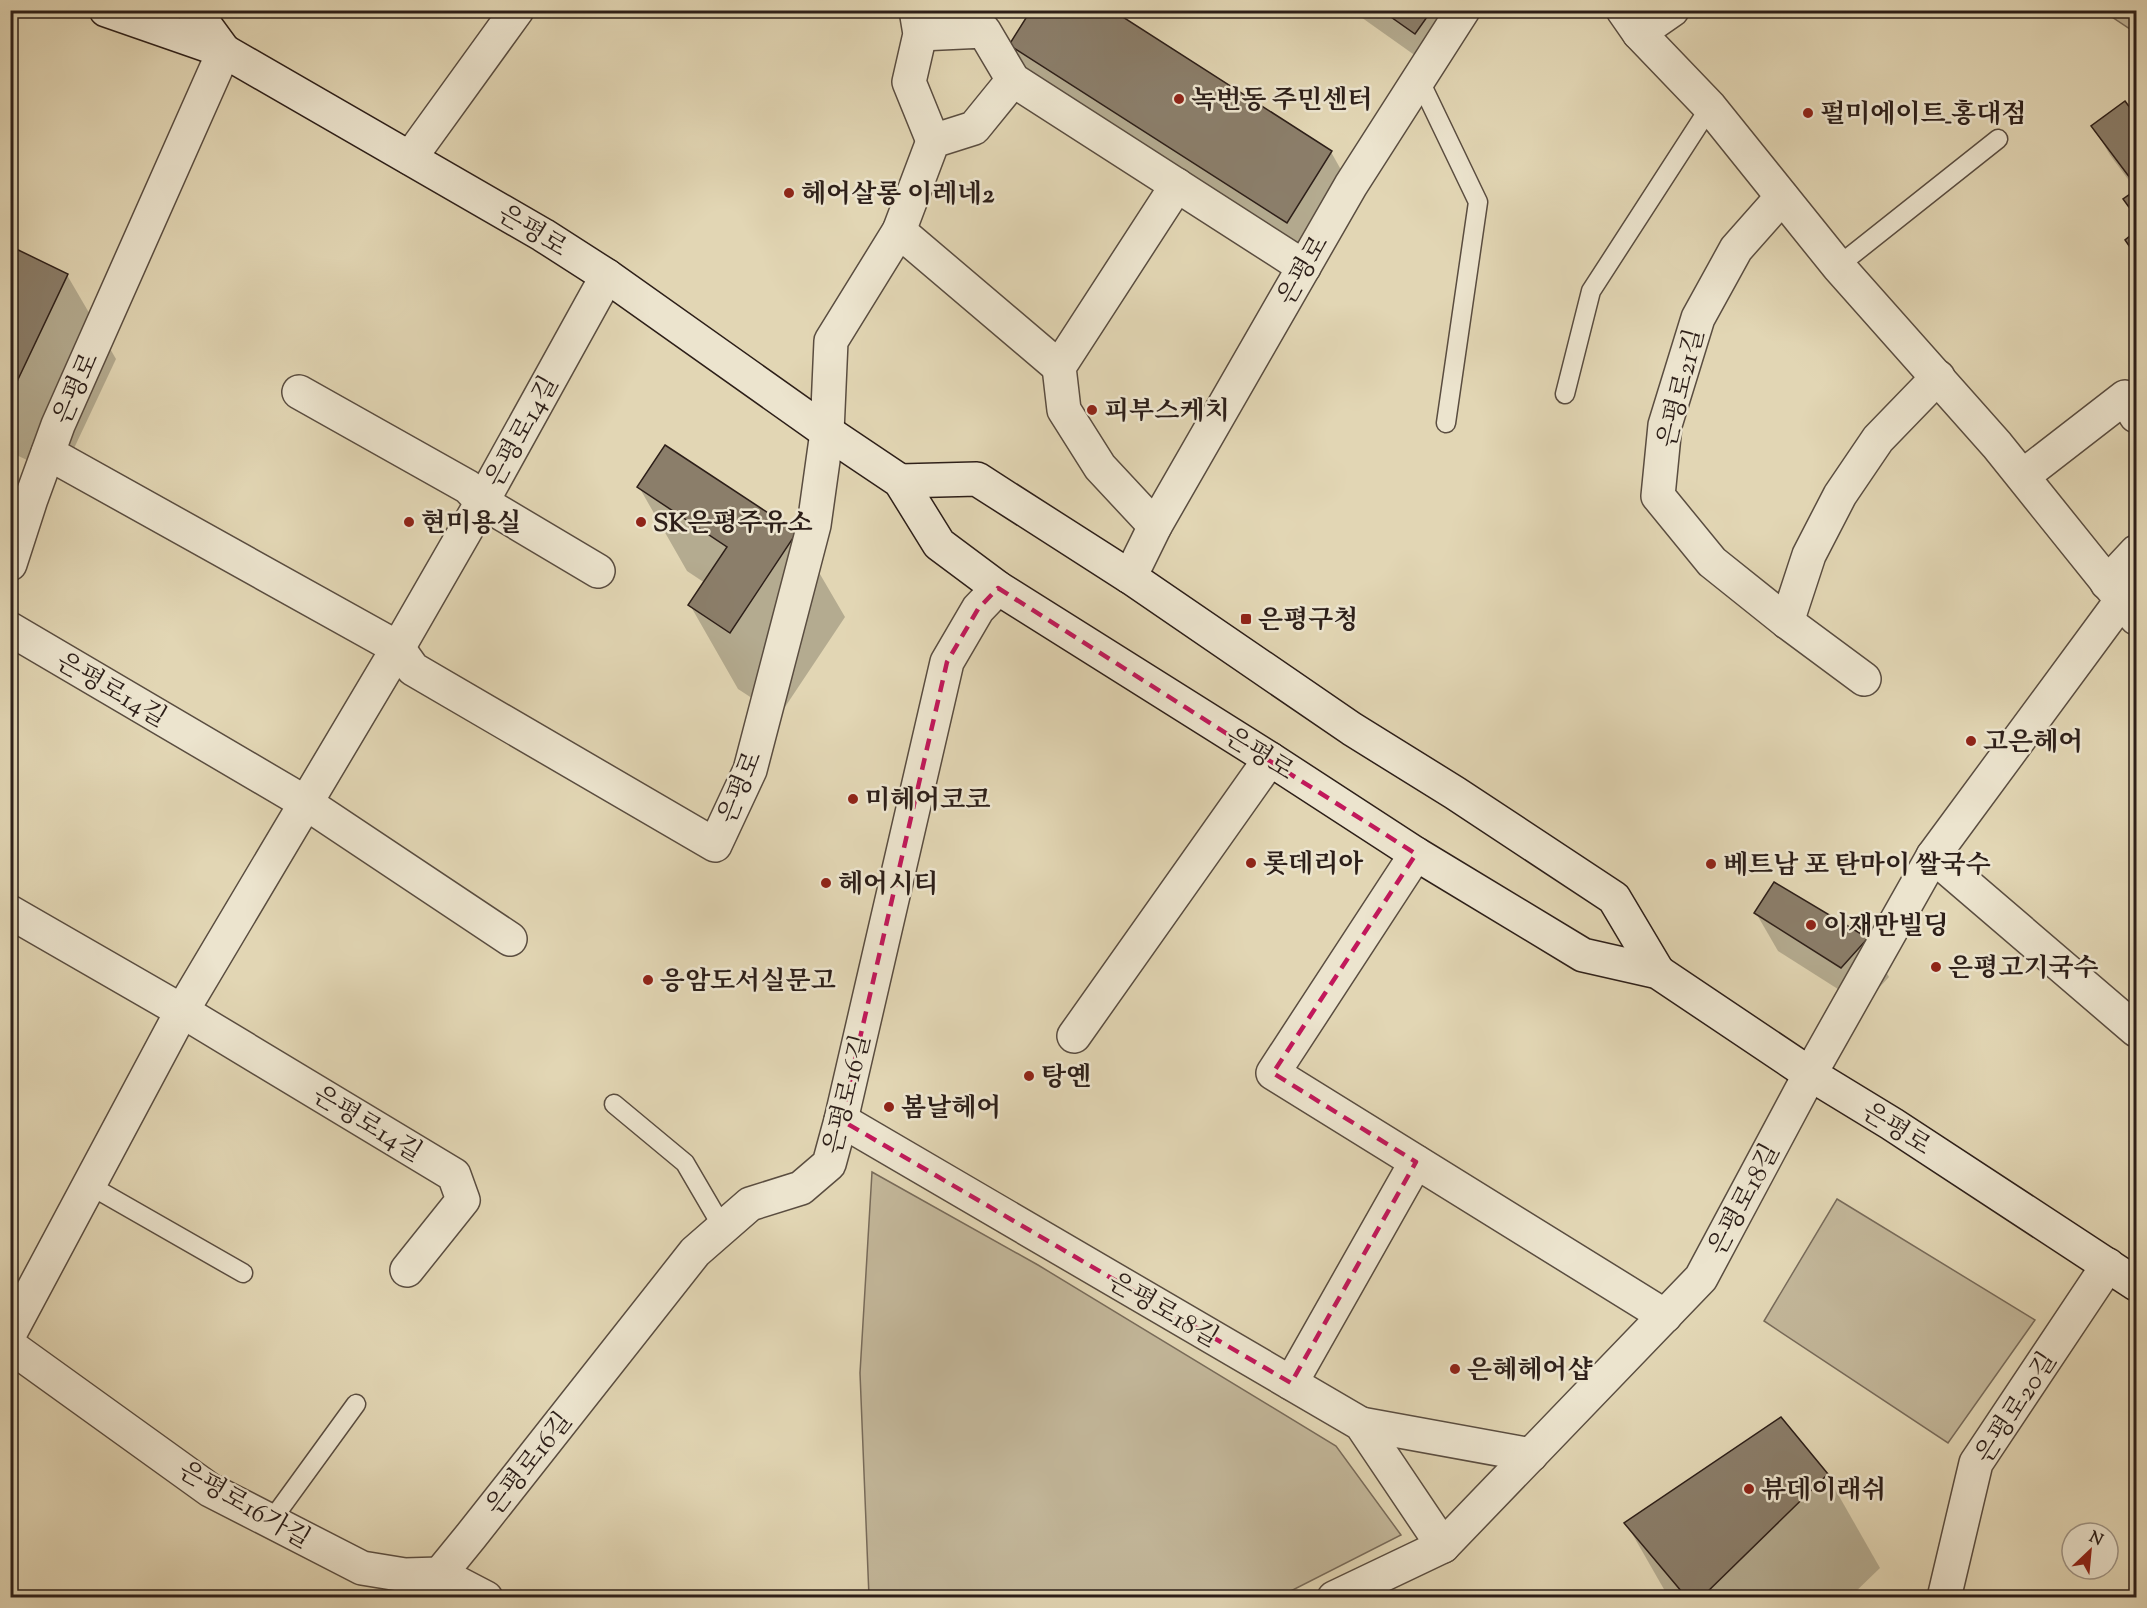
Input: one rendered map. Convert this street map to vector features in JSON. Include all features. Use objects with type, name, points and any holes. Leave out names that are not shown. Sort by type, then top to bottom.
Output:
[{"type":"street","name":"은평로","points":[[106,10],[224,51],[543,235],[607,276],[900,481],[939,544],[998,588],[1416,854],[1582,955],[1658,972],[1810,1074],[1892,1124],[2136,1284]]},
{"type":"street","points":[[194,10],[224,51]]},
{"type":"street","points":[[410,158],[517,10]]},
{"type":"street","points":[[1419,79],[1463,10]]},
{"type":"street","points":[[1672,10],[1631,22],[1710,107],[1838,266],[2023,476],[2122,601]]},
{"type":"street","points":[[827,432],[831,341],[899,231],[933,141],[909,82],[918,22],[984,31],[1013,80],[1304,267]]},
{"type":"street","name":"은평로","points":[[10,564],[21,496],[48,453],[63,414],[224,51]]},
{"type":"street","name":"은평로","points":[[1130,577],[1155,526],[1351,185],[1419,79]]},
{"type":"street","points":[[933,141],[974,128],[1013,80]]},
{"type":"street","points":[[1155,526],[1100,467],[1064,410],[1059,367],[1177,185]]},
{"type":"street","name":"은평로21길","points":[[1782,197],[1736,249],[1698,318],[1665,425],[1658,496],[1712,562],[1864,679]]},
{"type":"street","points":[[899,231],[1059,367]]},
{"type":"street","name":"은평로14길","points":[[10,1333],[182,1011],[398,648],[607,276]]},
{"type":"street","points":[[1787,622],[1809,555],[1840,495],[1878,439],[1938,377]]},
{"type":"street","points":[[299,392],[468,487],[482,502],[598,571]]},
{"type":"street","points":[[2023,476],[2125,397],[2136,416]]},
{"type":"street","name":"은평로","points":[[398,648],[413,669],[715,845],[750,770],[814,525],[827,432]]},
{"type":"street","points":[[48,453],[398,648]]},
{"type":"street","name":"은평로","points":[[900,481],[977,479],[1130,577],[1352,729],[1455,793],[1614,898],[1658,972]]},
{"type":"street","points":[[2136,552],[2122,601],[1933,856],[2136,1030]]},
{"type":"street","name":"은평로16길","points":[[417,1598],[440,1574],[695,1252],[750,1204],[801,1188],[829,1164],[842,1120],[947,662],[978,609],[998,588]]},
{"type":"street","name":"은평로14길","points":[[10,629],[306,803],[510,939]]},
{"type":"street","points":[[1074,1036],[1270,759]]},
{"type":"street","points":[[1416,854],[1273,1073],[1665,1316]]},
{"type":"street","name":"은평로18길","points":[[1334,1598],[1443,1546],[1701,1278],[1810,1074],[1933,856]]},
{"type":"street","name":"은평로14길","points":[[10,912],[182,1011],[454,1175],[463,1200],[406,1270]]},
{"type":"street","name":"은평로18길","points":[[842,1120],[1361,1424],[1443,1546]]},
{"type":"street","points":[[1291,1383],[1416,1162]]},
{"type":"street","name":"은평로20길","points":[[1944,1598],[1976,1462],[2108,1265]]},
{"type":"street","name":"은평로16가길","points":[[10,1346],[210,1490],[362,1568],[405,1575],[440,1574]]},
{"type":"street","points":[[1361,1424],[1531,1455]]},
{"type":"street","points":[[440,1574],[486,1598]]},
{"type":"lane","points":[[1419,79],[1478,202],[1446,423]]},
{"type":"lane","points":[[1566,394],[1591,291],[1710,107]]},
{"type":"lane","points":[[1838,266],[1998,139]]},
{"type":"lane","points":[[614,1104],[685,1163],[723,1228]]},
{"type":"lane","points":[[89,1185],[243,1273]]},
{"type":"lane","points":[[271,1521],[356,1404]]},
{"type":"highlighted area","points":[[998,588],[1416,854],[1273,1073],[1416,1162],[1291,1383],[841,1120],[947,662],[978,609]]},
{"type":"shaded area","points":[[2103,11],[2136,11],[2136,33]]},
{"type":"shaded area","points":[[872,1172],[1038,1265],[1336,1446],[1401,1535],[1279,1597],[869,1597],[860,1373]]},
{"type":"shaded area","points":[[1837,1199],[2035,1320],[1948,1443],[1764,1321]]},
{"type":"building","points":[[1031,10],[1112,10],[1332,151],[1287,223],[1009,45]]},
{"type":"building","points":[[1381,10],[1432,10],[1415,34]]},
{"type":"building","points":[[2125,101],[2136,116],[2136,186],[2091,126]]},
{"type":"building","points":[[2136,190],[2136,217],[2123,199]]},
{"type":"building","points":[[2136,231],[2136,256],[2125,240]]},
{"type":"building","points":[[10,246],[68,274],[12,392],[10,392]]},
{"type":"building","points":[[665,445],[797,532],[730,633],[688,605],[727,547],[637,487]]},
{"type":"building","name":"이재만빌딩","points":[[1774,882],[1868,938],[1841,968],[1754,913]]},
{"type":"building","points":[[1781,1417],[1828,1474],[1701,1598],[1687,1598],[1624,1523]]},
{"type":"place","name":"녹번동 주민센터","points":[[1179,99]]},
{"type":"place","name":"펄미에이트_홍대점","points":[[1808,113]]},
{"type":"place","name":"헤어살롱 이레네2","points":[[789,193]]},
{"type":"place","name":"피부스케치","points":[[1092,410]]},
{"type":"place","name":"현미용실","points":[[409,522]]},
{"type":"place","name":"SK은평주유소","points":[[641,522]]},
{"type":"place","name":"은평구청","points":[[1246,619]]},
{"type":"place","name":"고은헤어","points":[[1971,741]]},
{"type":"place","name":"미헤어코코","points":[[853,799]]},
{"type":"place","name":"롯데리아","points":[[1251,863]]},
{"type":"place","name":"베트남 포 탄마이 쌀국수","points":[[1711,864]]},
{"type":"place","name":"헤어시티","points":[[826,883]]},
{"type":"place","name":"이재만빌딩","points":[[1811,925]]},
{"type":"place","name":"은평고기국수","points":[[1936,967]]},
{"type":"place","name":"응암도서실문고","points":[[648,980]]},
{"type":"place","name":"탕옌","points":[[1029,1076]]},
{"type":"place","name":"봄날헤어","points":[[889,1107]]},
{"type":"place","name":"은혜헤어샵","points":[[1455,1369]]},
{"type":"place","name":"뷰데이래쉬","points":[[1749,1489]]}]
